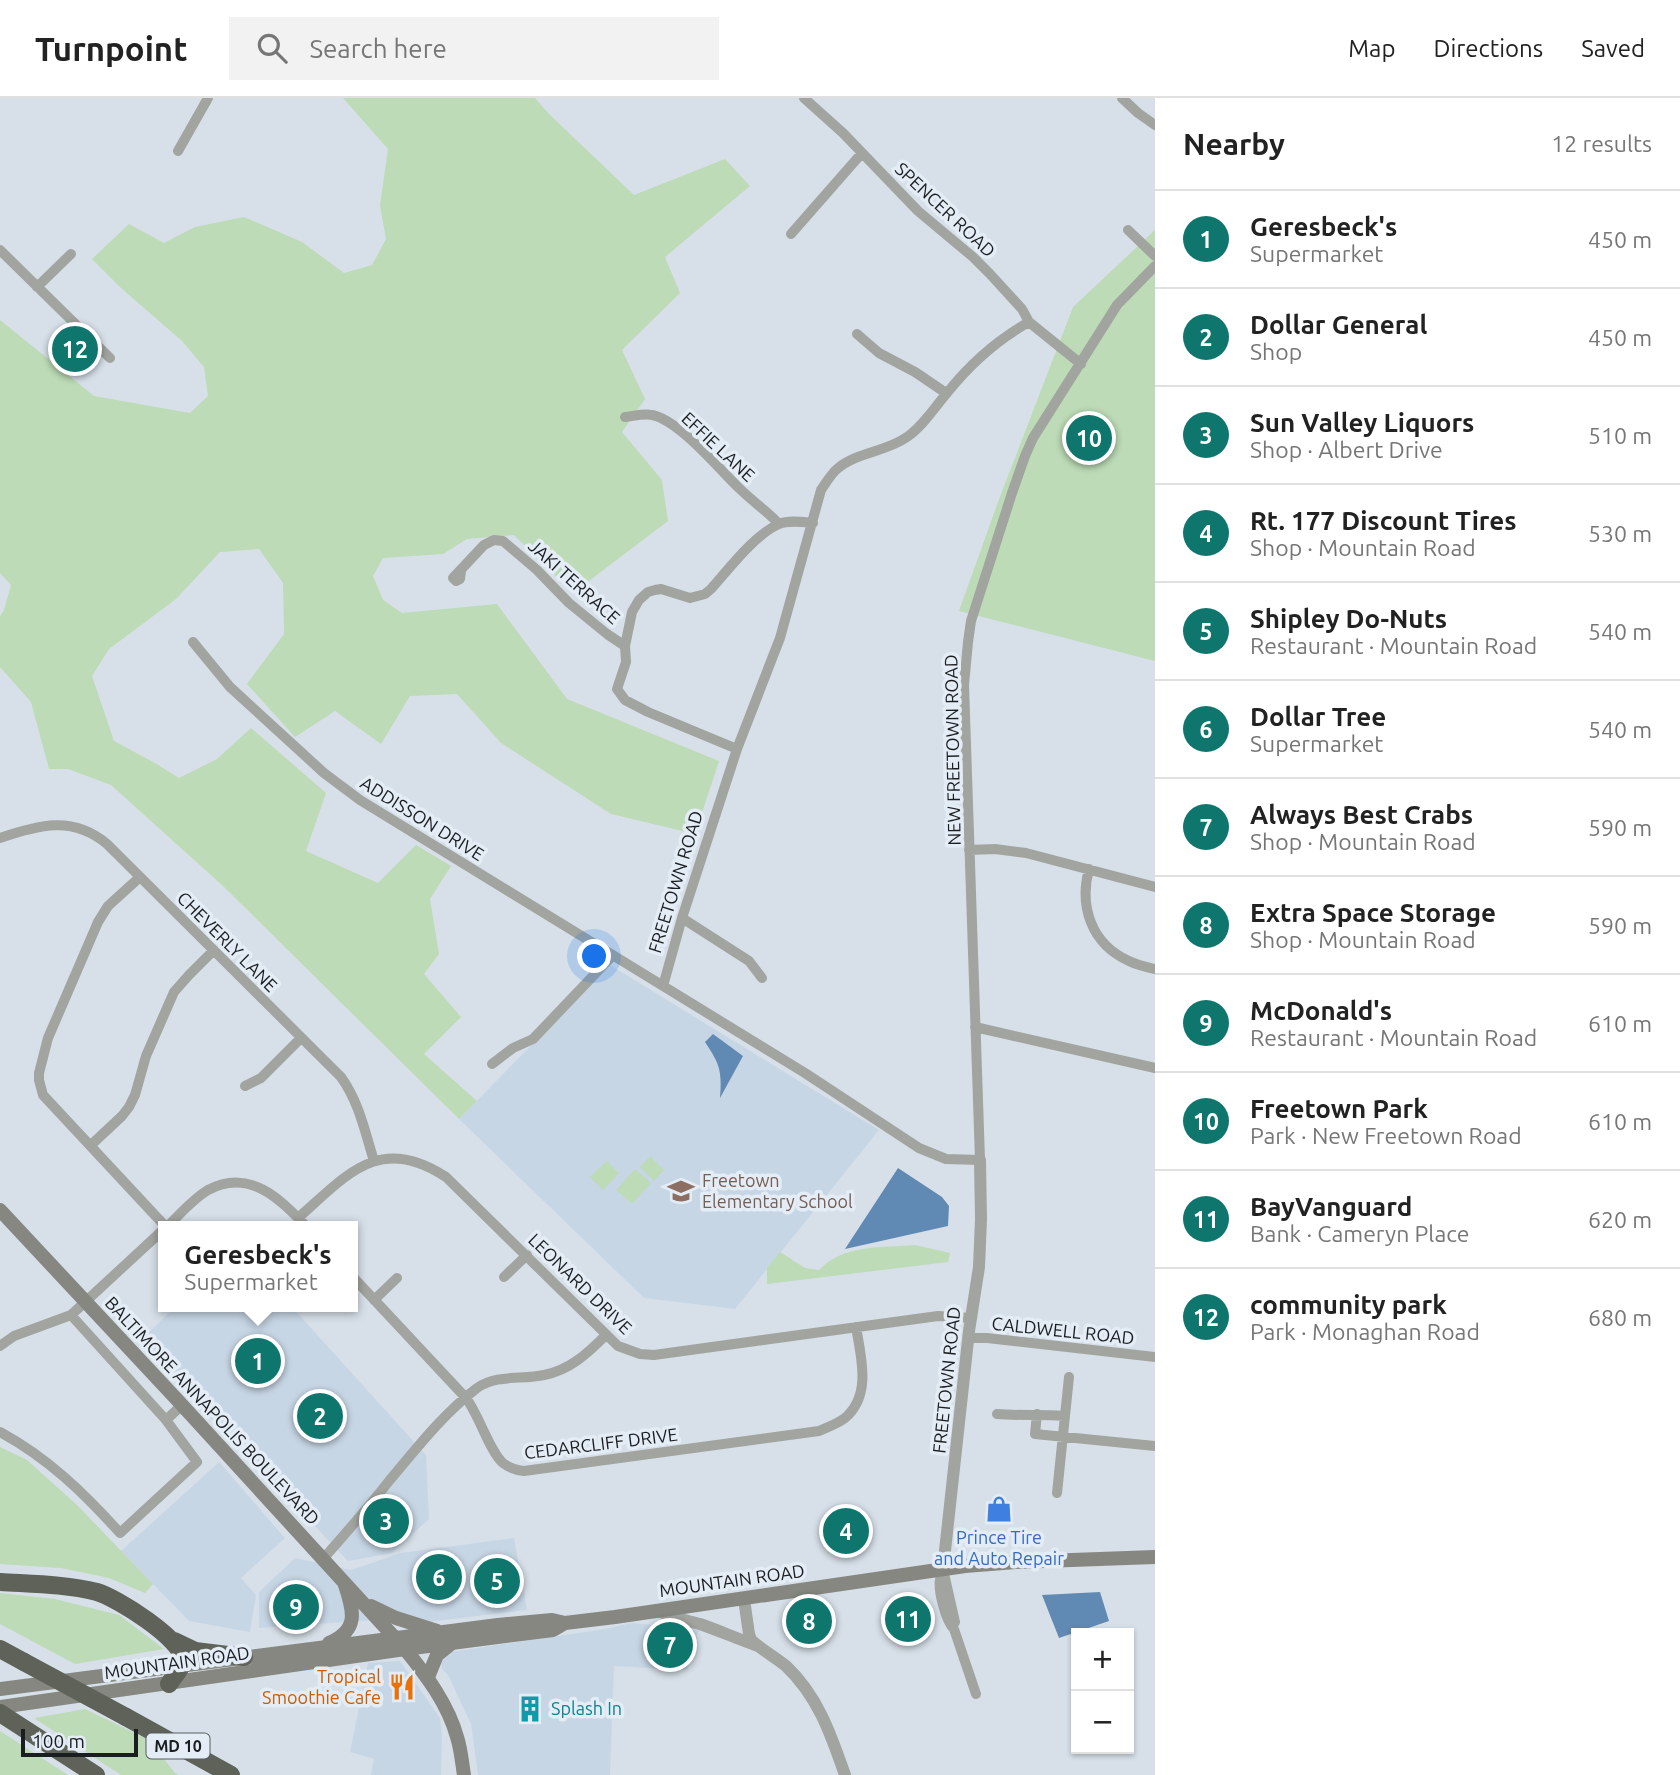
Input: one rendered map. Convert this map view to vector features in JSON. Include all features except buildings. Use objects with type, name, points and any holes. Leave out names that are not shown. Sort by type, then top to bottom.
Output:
[{"type":"highway","points":[[0,1582],[51,1585],[99,1592],[132,1610],[169,1638],[195,1651],[244,1657]]},
{"type":"highway","points":[[169,1638],[183,1659],[169,1684]]},
{"type":"highway","name":"MD 10","points":[[0,1649],[231,1775]]},
{"type":"highway","points":[[0,1713],[96,1775]]},
{"type":"main road","name":"BALTIMORE ANNAPOLIS BOULEVARD","points":[[0,1210],[344,1581],[428,1677],[451,1720],[464,1775]]},
{"type":"main road","name":"MOUNTAIN ROAD","points":[[0,1707],[169,1684],[552,1620],[565,1623],[659,1611],[943,1569],[1003,1563],[1155,1557]]},
{"type":"main road","points":[[316,1648],[341,1638],[351,1627],[352,1606],[344,1581]]},
{"type":"main road","points":[[364,1603],[447,1637],[428,1677]]},
{"type":"main road","name":"MOUNTAIN ROAD","points":[[0,1689],[316,1648],[400,1644]]},
{"type":"street","points":[[178,150],[208,98]]},
{"type":"street","name":"SPENCER ROAD","points":[[804,98],[843,133],[918,211],[973,257],[1022,309],[1028,322]]},
{"type":"street","points":[[1122,98],[1155,125]]},
{"type":"street","points":[[790,234],[862,153]]},
{"type":"street","points":[[1128,230],[1155,256]]},
{"type":"street","points":[[0,250],[110,358]]},
{"type":"street","points":[[37,287],[71,254]]},
{"type":"street","points":[[1028,322],[1081,364],[1117,305],[1155,266]]},
{"type":"street","name":"FREETOWN ROAD","points":[[663,986],[682,918],[737,749],[780,638],[821,490],[835,470],[858,457],[908,437],[981,355],[1028,322]]},
{"type":"street","points":[[857,334],[879,353],[915,372],[946,393]]},
{"type":"street","name":"NEW FREETOWN ROAD","points":[[980,1160],[964,685],[968,642],[971,621],[1025,456],[1033,438],[1081,364]]},
{"type":"street","name":"EFFIE LANE","points":[[625,417],[653,415],[670,423],[779,524]]},
{"type":"street","points":[[625,646],[632,612],[649,592],[661,589],[690,598],[705,594],[751,545],[779,524],[813,523]]},
{"type":"street","name":"JAKI TERRACE","points":[[461,570],[484,545],[503,541],[537,570],[569,603],[625,646],[626,662],[617,685],[618,692],[625,700],[737,749]]},
{"type":"street","name":"ADDISSON DRIVE","points":[[193,642],[230,687],[324,773],[351,793],[663,986]]},
{"type":"street","name":"CHEVERLY LANE","points":[[0,838],[57,824],[88,831],[100,838],[341,1077],[358,1108],[374,1161]]},
{"type":"street","points":[[970,850],[995,849],[1026,853],[1155,887]]},
{"type":"street","points":[[1089,869],[1085,888],[1087,914],[1100,938],[1116,954],[1155,969]]},
{"type":"street","points":[[140,877],[103,913],[51,1028],[39,1080],[43,1095],[159,1221]]},
{"type":"street","points":[[682,918],[749,961],[762,978]]},
{"type":"street","points":[[91,1145],[129,1107],[146,1056],[174,992],[213,951]]},
{"type":"street","points":[[492,1064],[513,1048],[533,1039],[613,955]]},
{"type":"street","points":[[663,986],[805,1073],[919,1148],[946,1159],[980,1160]]},
{"type":"street","points":[[975,1027],[1155,1068]]},
{"type":"street","points":[[245,1086],[261,1078],[301,1038]]},
{"type":"street","name":"LEONARD DRIVE","points":[[298,1218],[342,1178],[358,1167],[374,1161],[405,1159],[433,1168],[446,1177],[618,1346],[640,1354],[654,1355],[938,1316],[971,1318]]},
{"type":"street","name":"FREETOWN ROAD","points":[[943,1569],[968,1338],[979,1267],[980,1160]]},
{"type":"street","points":[[172,1221],[209,1190],[223,1184],[243,1183],[264,1189],[278,1198],[301,1221]]},
{"type":"street","points":[[0,1346],[14,1336],[71,1315],[158,1234]]},
{"type":"street","points":[[504,1278],[527,1255]]},
{"type":"street","points":[[374,1300],[397,1278]]},
{"type":"street","name":"CEDARCLIFF DRIVE","points":[[358,1283],[466,1398],[503,1463],[524,1471],[819,1431],[844,1419],[862,1388],[856,1327]]},
{"type":"street","points":[[0,1432],[52,1466],[94,1504],[120,1533],[197,1462],[166,1420],[71,1315]]},
{"type":"street","points":[[323,1559],[420,1443],[479,1387],[492,1381],[544,1375],[564,1369],[579,1360],[606,1335]]},
{"type":"street","name":"CALDWELL ROAD","points":[[968,1338],[1155,1357]]},
{"type":"street","points":[[1057,1493],[1069,1377]]},
{"type":"street","points":[[166,1420],[181,1405]]},
{"type":"street","points":[[997,1414],[1065,1416]]},
{"type":"street","points":[[1037,1414],[1035,1434],[1155,1446]]},
{"type":"street","points":[[943,1569],[956,1625],[954,1629],[976,1694]]},
{"type":"street","points":[[744,1599],[751,1640],[786,1666],[806,1688],[830,1733],[845,1775]]},
{"type":"street","points":[[659,1611],[758,1646]]},
{"type":"shaded area","name":"Freetown Elementary School","points":[[610,965],[879,1130],[735,1309],[644,1298],[459,1119]]},
{"type":"shaded area","points":[[170,1312],[297,1312],[426,1455],[429,1519],[392,1553],[348,1561],[139,1342]]},
{"type":"shaded area","points":[[219,1462],[285,1538],[241,1578],[256,1595],[250,1632],[189,1621],[121,1551]]},
{"type":"shaded area","points":[[514,1538],[527,1610],[428,1622],[403,1618],[259,1628],[259,1592],[295,1558],[351,1570],[401,1553]]},
{"type":"shaded area","points":[[631,1623],[699,1629],[687,1670],[614,1666],[610,1775],[478,1775],[471,1724],[448,1675],[442,1669],[443,1658],[450,1652]]},
{"type":"shaded area","points":[[400,1661],[440,1718],[441,1775],[371,1775],[374,1759],[350,1752],[368,1663]]},
{"type":"green space","points":[[343,98],[535,98],[634,195],[725,159],[750,186],[665,257],[680,293],[622,350],[645,399],[622,432],[662,480],[668,521],[573,593],[514,535],[467,539],[443,554],[383,558],[373,576],[383,600],[402,613],[497,604],[567,699],[719,761],[695,834],[611,814],[501,743],[457,694],[410,696],[381,744],[335,711],[295,737],[247,684],[284,634],[283,583],[259,549],[220,552],[176,599],[109,649],[92,676],[114,741],[179,778],[217,759],[251,728],[326,793],[306,851],[378,883],[416,845],[451,866],[430,899],[439,954],[424,974],[461,1017],[424,1054],[477,1101],[459,1119],[223,886],[111,785],[68,769],[49,769],[31,702],[0,667],[0,616],[11,585],[0,573],[0,320],[94,396],[190,413],[208,396],[204,367],[182,341],[92,259],[129,224],[164,243],[195,227],[244,217],[302,242],[344,273],[372,265],[386,239],[380,205],[388,149]]},
{"type":"green space","points":[[1155,230],[1155,661],[959,611],[1073,307]]},
{"type":"green space","points":[[650,1156],[664,1170],[654,1181],[640,1167]]},
{"type":"green space","points":[[607,1161],[619,1173],[603,1190],[590,1177]]},
{"type":"green space","points":[[635,1169],[651,1183],[632,1204],[616,1190]]},
{"type":"green space","points":[[915,1245],[950,1253],[948,1262],[767,1284],[767,1268],[780,1252],[805,1268],[819,1270],[851,1251]]},
{"type":"green space","points":[[0,1447],[27,1460],[77,1505],[153,1584],[145,1593],[109,1578],[61,1568],[0,1564]]},
{"type":"green space","points":[[0,1593],[55,1599],[119,1615],[164,1649],[75,1664],[0,1624]]},
{"type":"green space","points":[[85,1709],[149,1740],[179,1775],[121,1775],[34,1718]]},
{"type":"green space","points":[[0,1731],[68,1775],[0,1775]]},
{"type":"water","points":[[713,1034],[743,1056],[720,1098],[719,1068],[705,1042]]},
{"type":"water","points":[[898,1168],[942,1197],[949,1206],[948,1226],[845,1249]]},
{"type":"water","points":[[1100,1592],[1109,1621],[1088,1628],[1071,1628],[1071,1634],[1059,1638],[1042,1595]]},
{"type":"place","name":"community park","points":[[75,349]]},
{"type":"place","name":"Freetown Park","points":[[1089,438]]},
{"type":"place","name":"Freetown Elementary School","points":[[681,1191]]},
{"type":"place","name":"Geresbeck's","points":[[258,1361]]},
{"type":"place","name":"Dollar General","points":[[320,1416]]},
{"type":"place","name":"Prince Tire and Auto Repair","points":[[999,1509]]},
{"type":"place","name":"Sun Valley Liquors","points":[[386,1521]]},
{"type":"place","name":"Rt. 177 Discount Tires","points":[[846,1531]]},
{"type":"place","name":"Dollar Tree","points":[[439,1577]]},
{"type":"place","name":"Shipley Do-Nuts","points":[[497,1581]]},
{"type":"place","name":"McDonald's","points":[[296,1607]]},
{"type":"place","name":"BayVanguard","points":[[908,1619]]},
{"type":"place","name":"Extra Space Storage","points":[[809,1621]]},
{"type":"place","name":"Always Best Crabs","points":[[670,1645]]},
{"type":"place","name":"Tropical Smoothie Cafe","points":[[402,1687]]},
{"type":"place","name":"Splash In","points":[[530,1709]]}]
